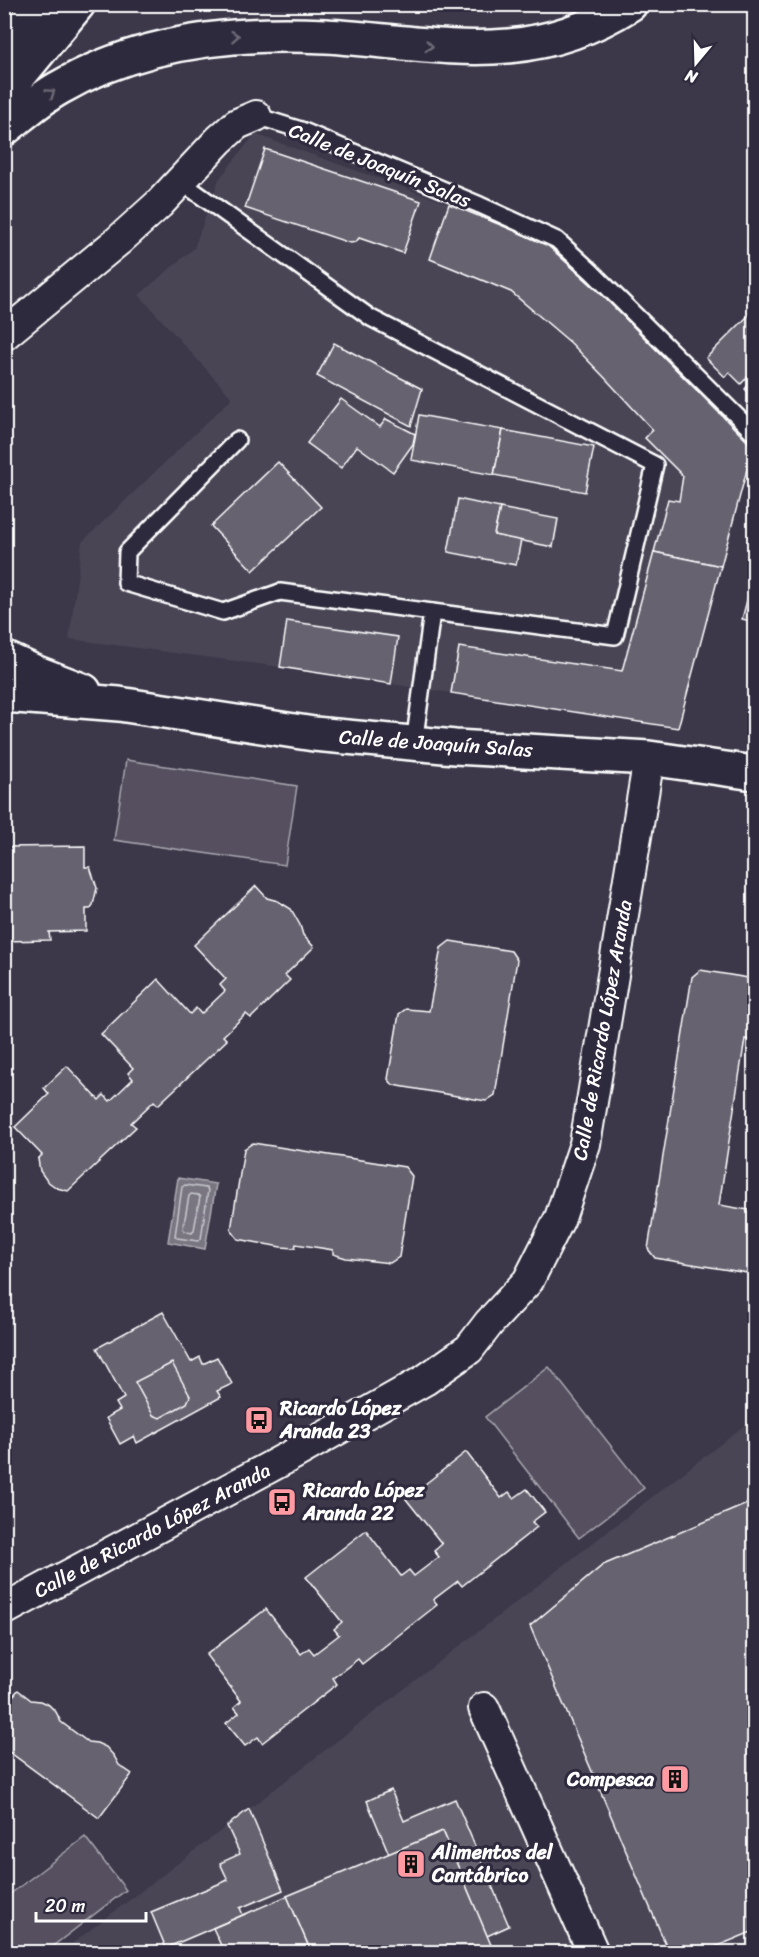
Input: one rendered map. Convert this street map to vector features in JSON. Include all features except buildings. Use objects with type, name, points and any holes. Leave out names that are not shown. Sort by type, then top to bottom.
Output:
[{"type":"main road","points":[[4,49],[40,4]]},
{"type":"main road","points":[[4,94],[78,4]]},
{"type":"main road","points":[[4,129],[57,89],[82,75],[122,59],[169,46],[227,36],[261,34],[485,48],[535,43],[557,38],[596,24],[630,4]]},
{"type":"main road","name":"Calle de Joaquín Salas","points":[[4,658],[119,704]]},
{"type":"main road","name":"Calle de Joaquín Salas","points":[[4,695],[119,704],[314,734],[414,744],[649,758],[754,773]]},
{"type":"street","name":"Calle de Joaquín Salas","points":[[4,335],[159,204],[237,124],[256,116]]},
{"type":"street","name":"Calle de Ricardo López Aranda","points":[[4,1610],[292,1455],[425,1380],[469,1349],[489,1323],[528,1281],[560,1218],[585,1144],[649,758]]},
{"type":"street","points":[[484,1708],[593,1953]]},
{"type":"lane","name":"Calle de Joaquín Salas","points":[[256,116],[301,130],[557,240],[754,433]]},
{"type":"lane","points":[[180,181],[371,318],[655,465],[615,636],[280,592],[222,612],[126,584],[127,552],[237,440]]},
{"type":"lane","points":[[414,744],[432,612]]},
{"type":"shaded area","points":[[255,134],[449,204],[545,243],[597,290],[753,447],[678,728],[280,667],[69,639],[82,542],[232,398],[139,295],[194,248],[219,179]]},
{"type":"shaded area","points":[[126,760],[297,786],[285,865],[114,840]]},
{"type":"shaded area","points":[[549,1367],[644,1488],[579,1538],[485,1417]]},
{"type":"shaded area","points":[[754,1418],[754,1952],[61,1952],[227,1826]]},
{"type":"shaded area","points":[[85,1837],[126,1890],[45,1952],[5,1952],[5,1898]]},
{"type":"water","points":[[178,1178],[216,1184],[205,1249],[168,1242]]},
{"type":"place","name":"Ricardo López Aranda 23","points":[[259,1420]]},
{"type":"place","name":"Ricardo López Aranda 22","points":[[282,1502]]},
{"type":"place","name":"Compesca","points":[[675,1779]]},
{"type":"place","name":"Alimentos del Cantábrico","points":[[411,1864]]}]
